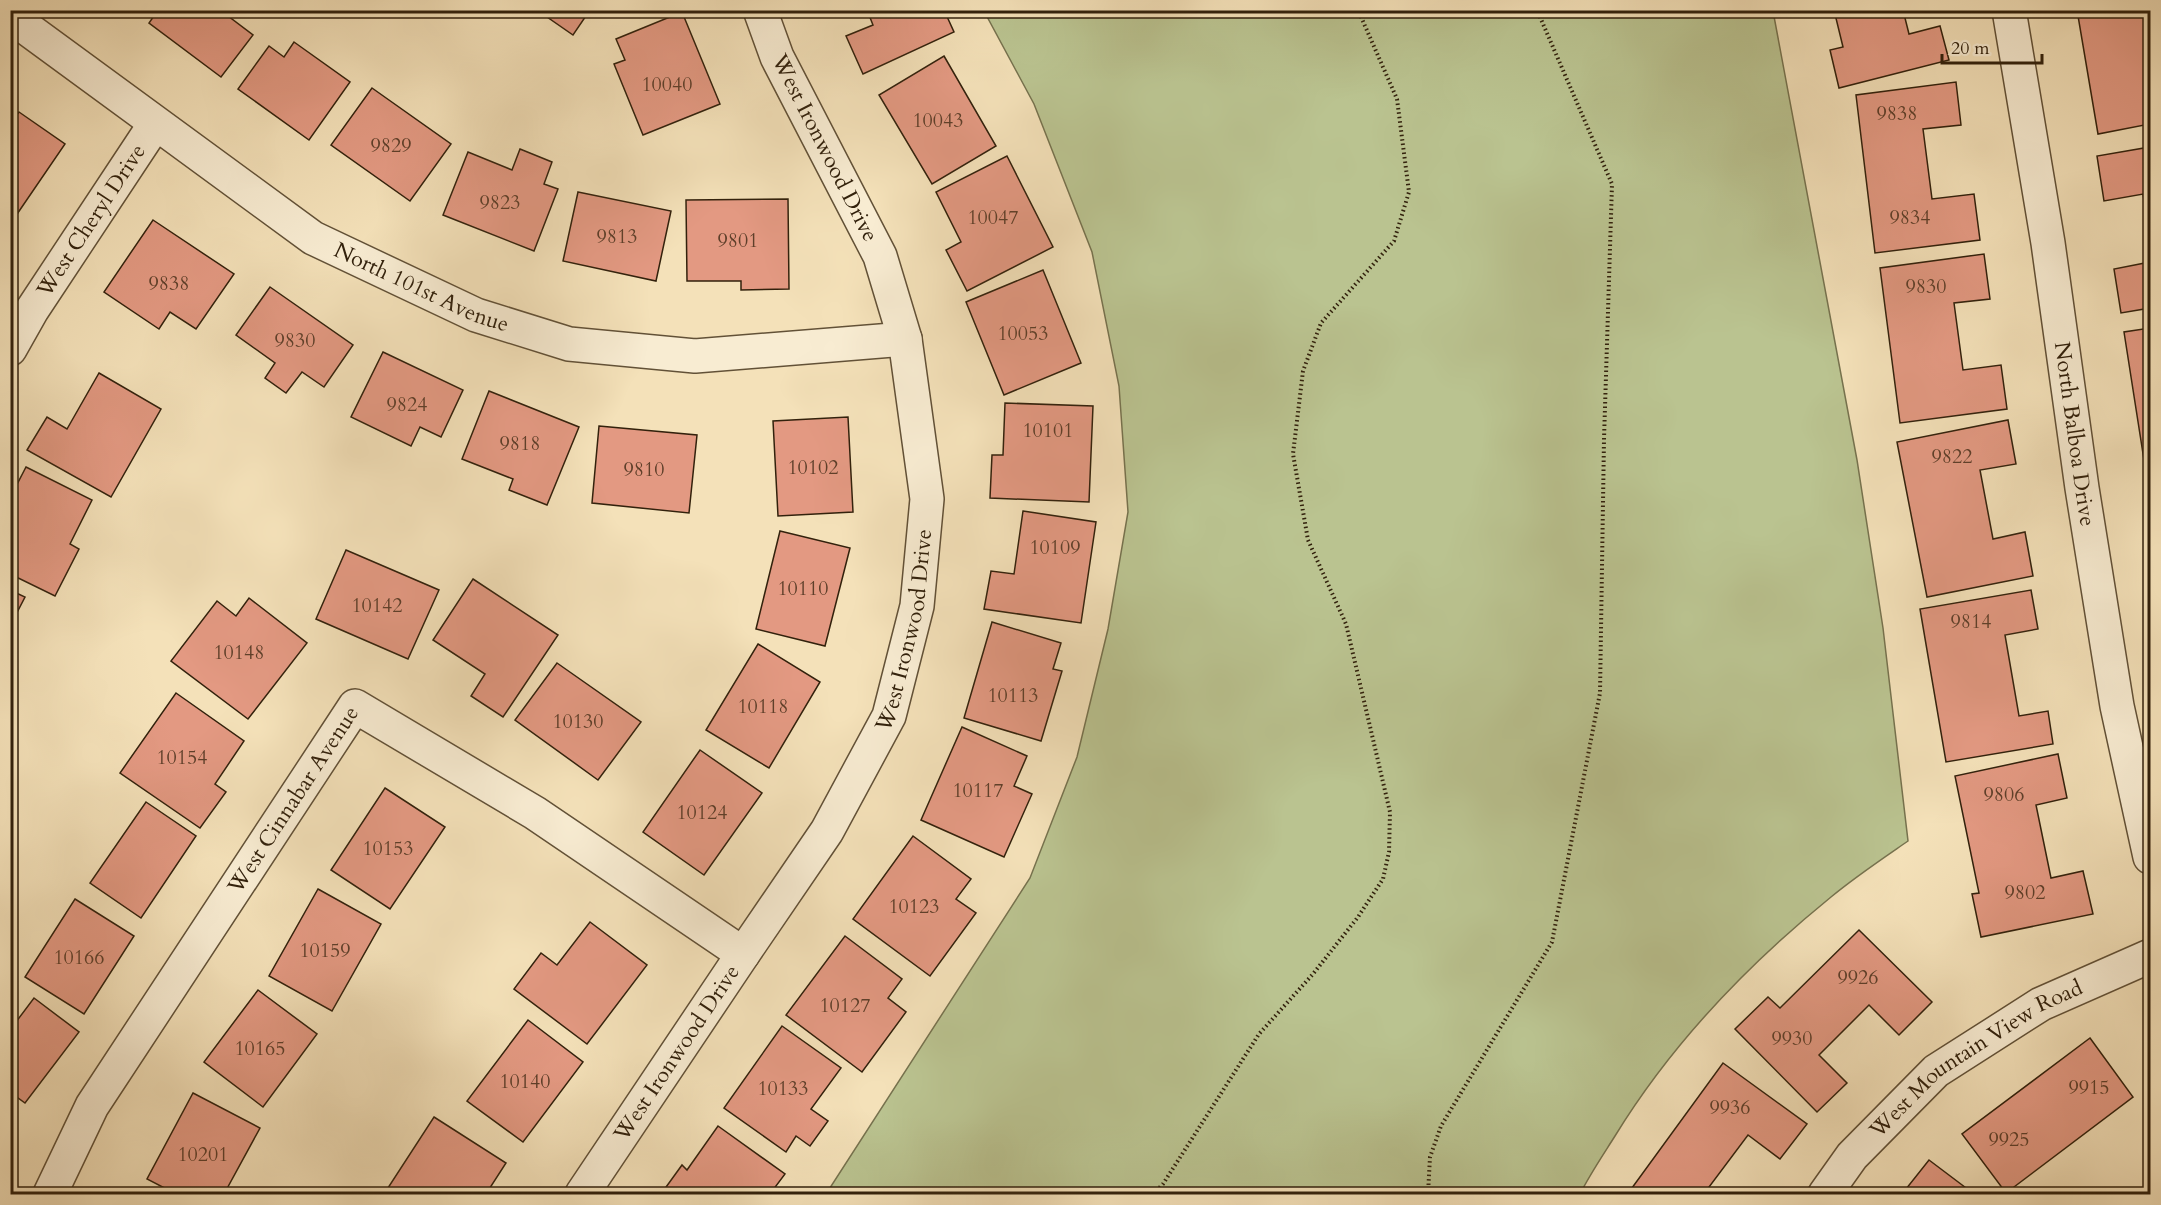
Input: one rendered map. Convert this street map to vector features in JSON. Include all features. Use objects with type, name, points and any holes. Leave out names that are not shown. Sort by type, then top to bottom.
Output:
[{"type":"street","name":"West Ironwood Drive","points":[[582,1194],[827,831],[889,716],[917,606],[927,498],[905,339],[880,256],[777,57],[760,10]]},
{"type":"street","name":"North Balboa Drive","points":[[2009,10],[2048,243],[2082,488],[2115,694],[2151,857]]},
{"type":"street","name":"North 101st Avenue","points":[[10,16],[313,238],[476,315],[569,344],[694,356],[905,339]]},
{"type":"street","name":"West Cheryl Drive","points":[[10,349],[32,310],[155,124]]},
{"type":"street","name":"West Cinnabar Avenue","points":[[50,1194],[92,1106],[355,706],[535,813],[742,954]]},
{"type":"street","name":"West Mountain View Road","points":[[1825,1194],[1852,1156],[1936,1071],[2042,1004],[2151,956]]},
{"type":"path","points":[[1153,1194],[1163,1184],[1259,1034],[1313,974],[1358,917],[1383,879],[1389,852],[1390,812],[1346,624],[1308,540],[1293,454],[1303,370],[1321,323],[1394,241],[1409,192],[1397,99],[1358,10]]},
{"type":"path","points":[[1428,1194],[1430,1157],[1441,1126],[1552,942],[1600,693],[1604,439],[1612,184],[1537,10]]},
{"type":"green space","points":[[984,11],[1773,11],[1857,460],[1883,628],[1908,841],[1850,882],[1800,923],[1740,978],[1712,1008],[1661,1069],[1637,1102],[1580,1194],[826,1194],[1030,878],[1077,757],[1108,629],[1128,512],[1119,386],[1092,252],[1034,104]]},
{"type":"building","points":[[124,10],[138,10],[133,17]]},
{"type":"building","points":[[158,10],[220,10],[253,35],[221,77],[149,23]]},
{"type":"building","points":[[537,10],[590,10],[573,35]]},
{"type":"building","points":[[867,10],[944,10],[954,32],[863,74],[846,36],[873,25]]},
{"type":"building","points":[[1834,10],[1903,10],[1909,34],[1940,26],[1949,60],[1839,88],[1830,50],[1843,47]]},
{"type":"building","points":[[2077,10],[2146,10],[2150,37],[2150,124],[2098,134]]},
{"type":"building","points":[[682,12],[720,104],[643,135],[614,64],[625,60],[616,39]]},
{"type":"building","points":[[294,42],[350,82],[309,140],[238,89],[269,46],[284,57]]},
{"type":"building","points":[[944,56],[996,146],[932,184],[879,95]]},
{"type":"building","points":[[1956,82],[1961,125],[1923,129],[1932,199],[1974,194],[1980,240],[1875,253],[1856,95]]},
{"type":"building","points":[[372,88],[451,144],[410,201],[331,145]]},
{"type":"building","points":[[19,112],[65,144],[13,220],[10,219],[10,124]]},
{"type":"building","points":[[2150,147],[2150,241],[2143,194],[2104,201],[2097,156]]},
{"type":"building","points":[[520,149],[552,162],[544,184],[558,189],[534,251],[443,215],[468,152],[512,170]]},
{"type":"building","points":[[1007,156],[1053,247],[967,291],[946,250],[961,242],[936,192]]},
{"type":"building","points":[[578,192],[671,211],[656,281],[563,261]]},
{"type":"building","points":[[788,199],[789,289],[741,290],[741,281],[687,281],[686,200]]},
{"type":"building","points":[[153,220],[234,274],[196,329],[170,312],[159,329],[104,292]]},
{"type":"building","points":[[1984,254],[1990,299],[1954,303],[1963,370],[2001,365],[2007,409],[1900,423],[1880,268]]},
{"type":"building","points":[[2150,262],[2150,308],[2121,313],[2114,269]]},
{"type":"building","points":[[1043,270],[1081,363],[1004,395],[966,302]]},
{"type":"building","points":[[270,287],[353,345],[324,387],[302,372],[286,393],[265,378],[275,363],[236,335]]},
{"type":"building","points":[[2150,328],[2150,492],[2149,492],[2124,332]]},
{"type":"building","points":[[383,352],[463,390],[441,437],[420,427],[411,446],[351,417]]},
{"type":"building","points":[[99,373],[161,409],[111,497],[27,450],[47,417],[67,429]]},
{"type":"building","points":[[489,391],[579,427],[547,505],[509,490],[513,479],[462,459]]},
{"type":"building","points":[[1005,403],[1093,406],[1089,502],[990,498],[992,455],[1003,455]]},
{"type":"building","points":[[848,417],[853,512],[778,516],[773,421]]},
{"type":"building","points":[[2008,420],[2016,464],[1980,470],[1993,539],[2025,532],[2033,576],[1927,597],[1897,442]]},
{"type":"building","points":[[599,426],[697,435],[689,513],[592,503]]},
{"type":"building","points":[[26,467],[92,500],[70,544],[79,549],[55,596],[10,574],[10,498]]},
{"type":"building","points":[[1023,511],[1096,522],[1081,623],[984,609],[991,571],[1014,574]]},
{"type":"building","points":[[780,531],[850,548],[825,646],[756,629]]},
{"type":"building","points":[[346,550],[439,590],[408,659],[316,619]]},
{"type":"building","points":[[473,579],[558,635],[503,717],[471,696],[485,674],[433,640]]},
{"type":"building","points":[[10,590],[25,597],[10,626]]},
{"type":"building","points":[[2031,590],[2038,629],[2005,635],[2019,716],[2048,711],[2053,744],[1946,762],[1920,609]]},
{"type":"building","points":[[249,598],[307,643],[248,719],[171,661],[217,601],[236,616]]},
{"type":"building","points":[[992,622],[1061,643],[1053,669],[1062,671],[1041,741],[964,718]]},
{"type":"building","points":[[758,644],[820,682],[769,768],[706,730]]},
{"type":"building","points":[[557,663],[641,722],[598,780],[515,720]]},
{"type":"building","points":[[176,693],[244,741],[215,784],[226,792],[200,828],[120,773]]},
{"type":"building","points":[[962,727],[1027,756],[1014,786],[1032,794],[1004,857],[921,820]]},
{"type":"building","points":[[700,750],[762,793],[704,875],[643,832]]},
{"type":"building","points":[[2058,754],[2067,798],[2036,805],[2051,878],[2083,871],[2093,914],[1981,937],[1972,894],[1979,893],[1955,776]]},
{"type":"building","points":[[385,788],[445,827],[390,909],[331,870]]},
{"type":"building","points":[[146,802],[196,836],[141,918],[90,883]]},
{"type":"building","points":[[913,836],[971,879],[956,899],[976,913],[930,976],[853,919]]},
{"type":"building","points":[[318,889],[381,924],[332,1011],[269,976]]},
{"type":"building","points":[[75,899],[134,936],[84,1014],[25,977]]},
{"type":"building","points":[[590,922],[647,965],[587,1044],[514,989],[541,953],[557,965]]},
{"type":"building","points":[[1859,930],[1932,1002],[1899,1035],[1869,1005],[1819,1055],[1847,1083],[1817,1112],[1735,1029],[1768,997],[1780,1008]]},
{"type":"building","points":[[845,936],[902,979],[888,998],[906,1012],[862,1072],[786,1015]]},
{"type":"building","points":[[258,990],[317,1034],[263,1107],[204,1062]]},
{"type":"building","points":[[34,998],[79,1032],[25,1103],[10,1092],[10,1030]]},
{"type":"building","points":[[528,1020],[583,1062],[523,1142],[467,1101]]},
{"type":"building","points":[[782,1026],[841,1068],[811,1109],[828,1121],[810,1146],[796,1136],[786,1152],[724,1108]]},
{"type":"building","points":[[2090,1038],[2133,1097],[2006,1193],[1962,1134]]},
{"type":"building","points":[[1723,1063],[1807,1124],[1780,1159],[1748,1135],[1706,1191],[1711,1194],[1633,1194],[1629,1192]]},
{"type":"building","points":[[193,1093],[260,1128],[224,1194],[176,1194],[147,1179]]},
{"type":"building","points":[[434,1117],[506,1163],[486,1194],[384,1194]]},
{"type":"building","points":[[10,1118],[16,1120],[10,1132]]},
{"type":"building","points":[[718,1126],[785,1174],[770,1194],[661,1194],[682,1165],[687,1170]]},
{"type":"building","points":[[1929,1160],[1974,1194],[1902,1194]]}]
